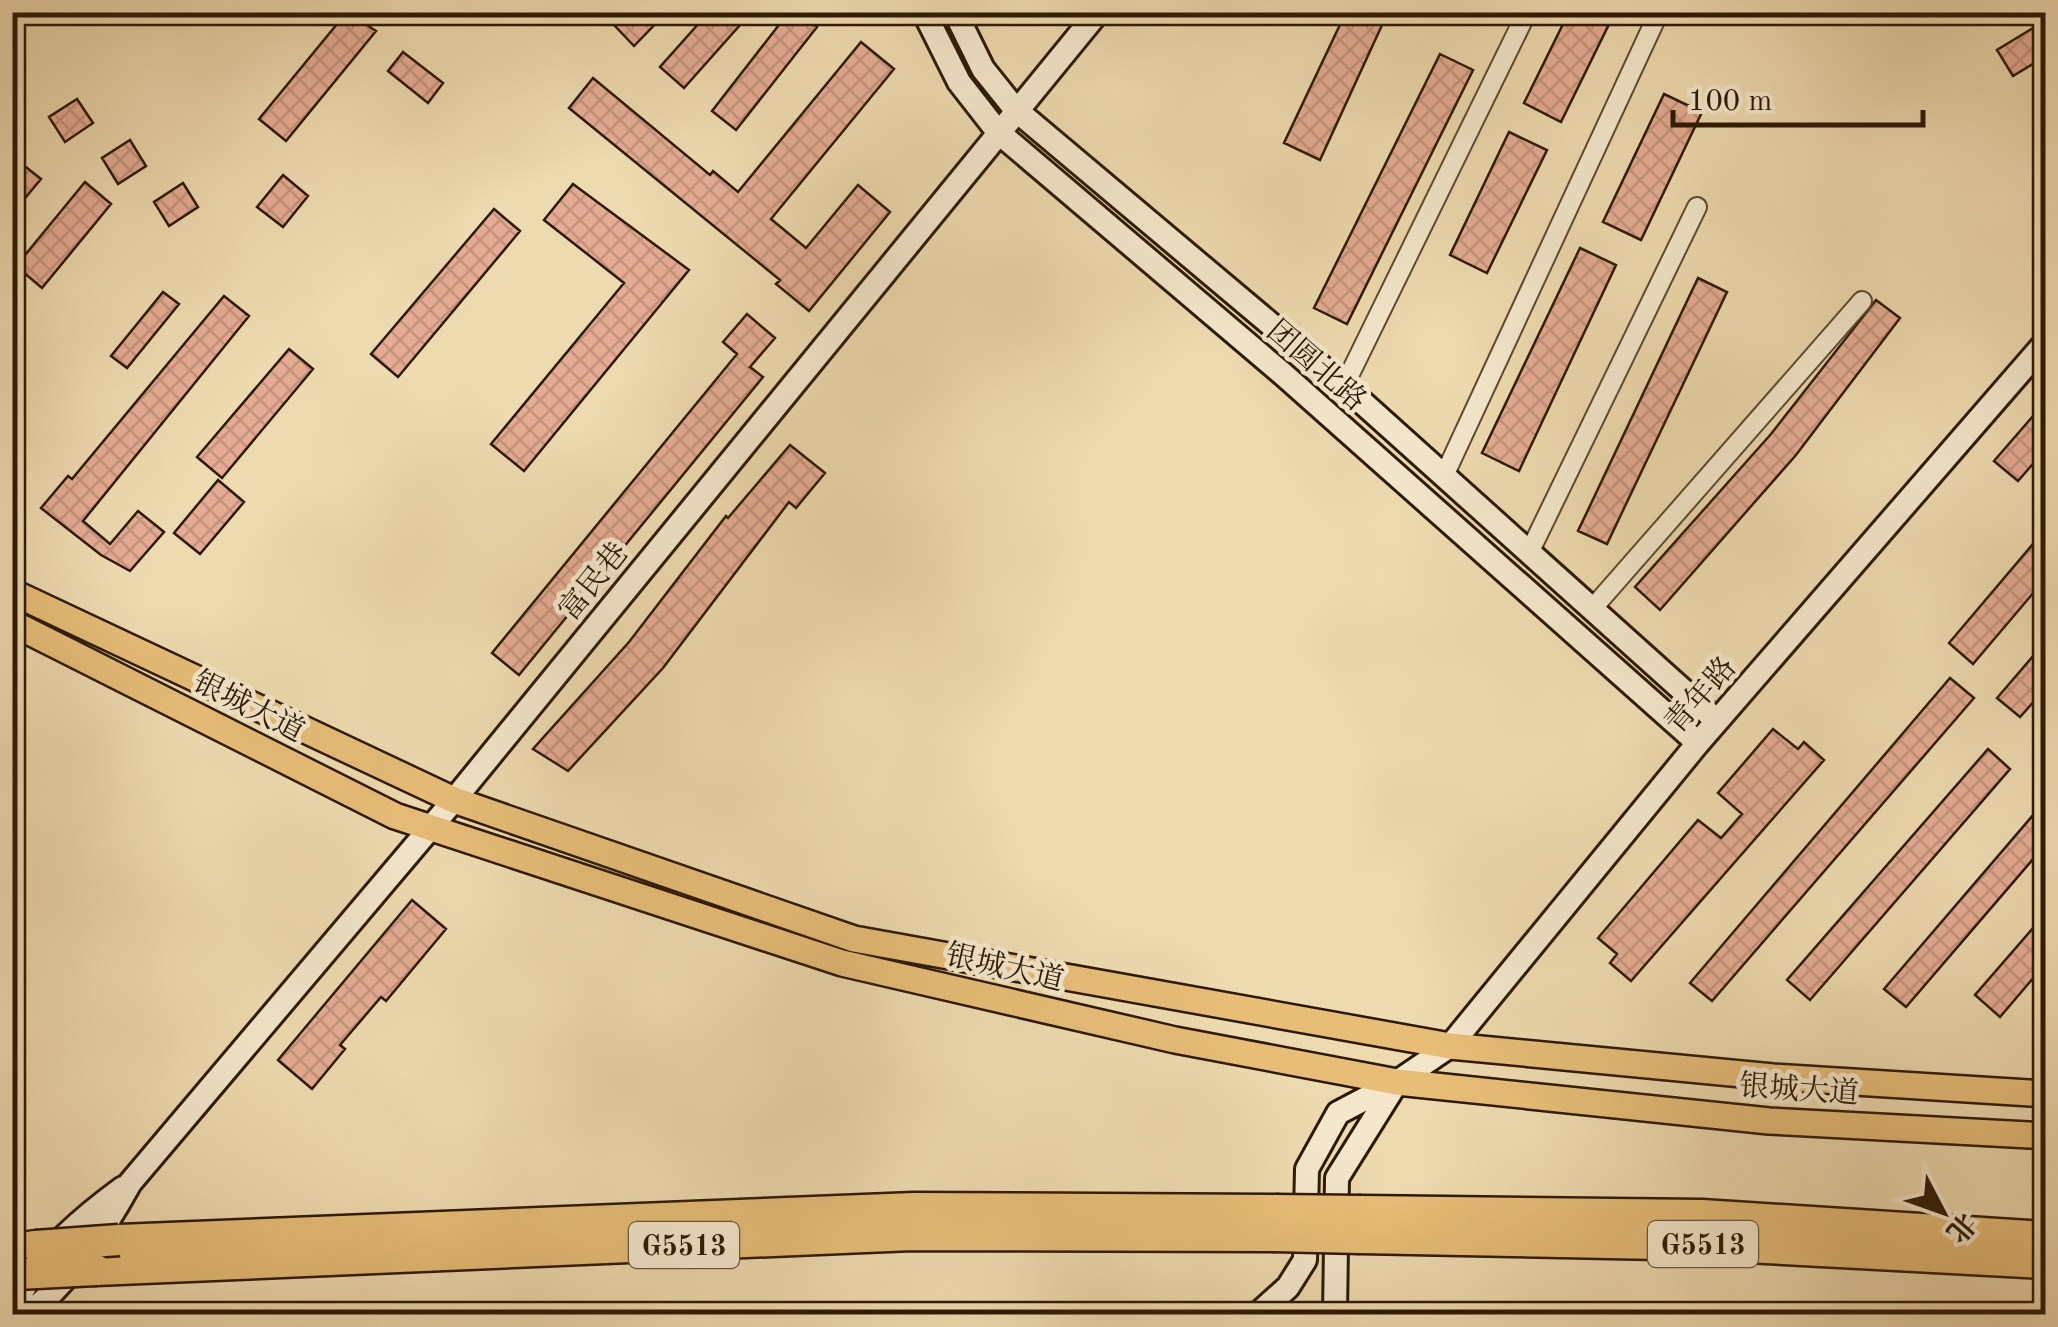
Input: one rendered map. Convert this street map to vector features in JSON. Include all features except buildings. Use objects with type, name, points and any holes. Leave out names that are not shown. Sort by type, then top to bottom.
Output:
[{"type":"highway","name":"G5513","points":[[20,1261],[119,1240],[914,1208],[1361,1225],[2046,1264]]},
{"type":"highway","name":"G5513","points":[[1361,1225],[1702,1215],[2046,1237]]},
{"type":"highway","name":"G5513","points":[[20,1261],[96,1270],[1274,1223]]},
{"type":"main road","name":"银城大道","points":[[12,592],[454,800],[854,940],[1450,1046],[1774,1077],[2046,1094]]},
{"type":"main road","name":"银城大道","points":[[12,624],[394,816],[842,964],[1175,1040],[1397,1082],[1769,1121],[2046,1136]]},
{"type":"street","name":"团圆北路","points":[[924,12],[959,82],[998,132],[1284,375],[1698,743]]},
{"type":"street","name":"团圆北路","points":[[955,12],[983,69],[1016,110],[1344,386],[1717,721]]},
{"type":"street","name":"富民巷","points":[[130,1183],[454,800],[1098,12]]},
{"type":"street","points":[[1344,386],[1527,12]]},
{"type":"street","points":[[1444,476],[1659,12]]},
{"type":"street","points":[[1529,553],[1697,206]]},
{"type":"street","points":[[1592,609],[1862,301]]},
{"type":"street","name":"青年路","points":[[1258,1314],[1288,1287],[1305,1260],[1308,1169],[1338,1113],[1397,1082],[1450,1046],[1698,743],[2046,342]]},
{"type":"street","points":[[1335,1314],[1337,1178],[1397,1082]]},
{"type":"street","points":[[16,1314],[18,1297],[78,1220],[130,1183]]},
{"type":"street","points":[[28,1314],[52,1295],[109,1221],[130,1183]]}]
